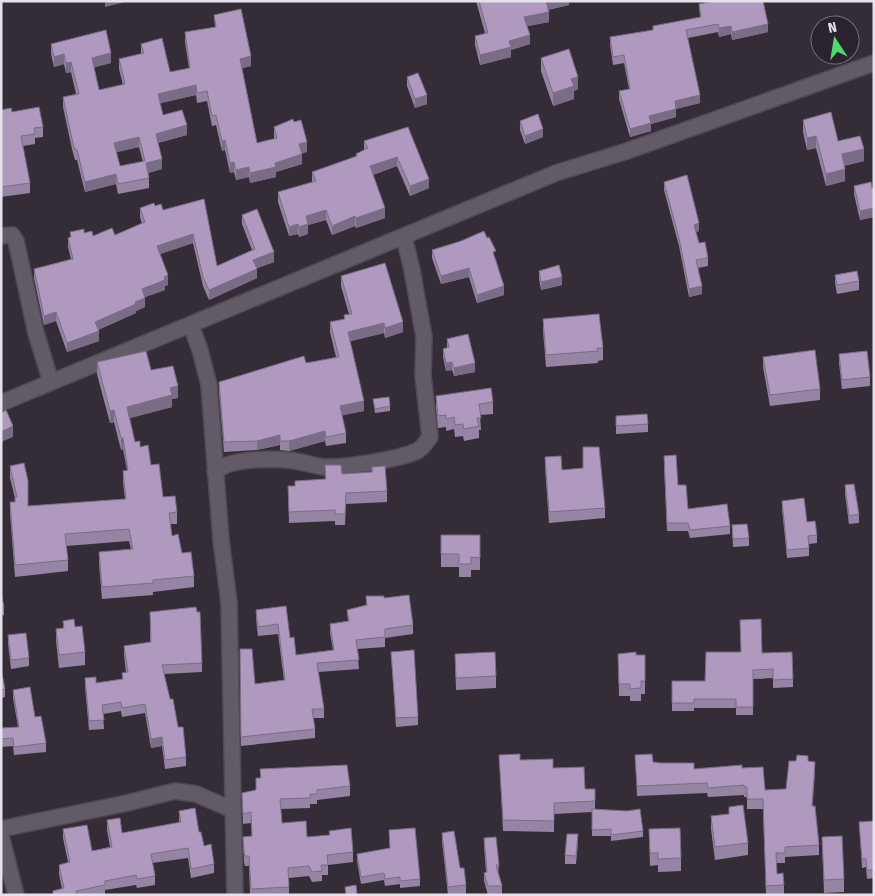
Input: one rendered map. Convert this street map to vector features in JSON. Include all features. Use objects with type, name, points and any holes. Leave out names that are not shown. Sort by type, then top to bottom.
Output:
[{"type":"street","points":[[1,403],[556,173],[627,151],[874,63]]},
{"type":"street","points":[[1,236],[12,235],[16,241],[36,333],[52,382]]},
{"type":"street","points":[[215,472],[220,467],[230,463],[258,461],[299,461],[329,468],[350,466],[401,456],[417,450],[425,444],[430,437],[423,376],[424,337],[414,278],[404,237]]},
{"type":"street","points":[[191,325],[200,350],[208,385],[230,632],[235,895]]},
{"type":"street","points":[[1,829],[127,803],[175,790],[196,794],[233,810]]},
{"type":"street","points":[[1,836],[16,895]]},
{"type":"building","points":[[479,1],[546,1],[549,12],[524,17],[530,35],[509,41],[511,47],[480,55],[475,36],[488,33]]},
{"type":"building","points":[[715,1],[763,1],[768,24],[732,32],[731,26],[719,28],[718,24],[686,30],[700,95],[675,101],[676,109],[649,116],[651,123],[630,129],[619,91],[630,89],[624,55],[613,57],[610,37],[653,30],[653,26],[701,17],[699,4]]},
{"type":"building","points":[[241,9],[251,56],[240,59],[257,143],[277,138],[274,127],[293,119],[294,122],[301,120],[307,142],[299,144],[302,154],[275,163],[276,167],[250,173],[249,167],[236,170],[234,162],[230,163],[225,140],[222,141],[216,115],[212,116],[207,91],[197,93],[196,85],[158,94],[163,115],[182,110],[187,125],[156,134],[162,159],[146,163],[149,178],[118,184],[116,174],[85,182],[77,150],[75,150],[72,139],[63,97],[79,94],[71,62],[66,63],[64,54],[54,57],[51,44],[106,30],[111,53],[92,58],[99,90],[125,84],[119,59],[144,53],[141,44],[162,38],[170,72],[190,68],[185,32],[216,27],[214,15]],"holes":[[[139,137],[145,161],[120,166],[114,143]]]},
{"type":"building","points":[[569,49],[578,77],[571,79],[574,86],[553,93],[541,58]]},
{"type":"building","points":[[418,73],[427,95],[415,99],[407,77]]},
{"type":"building","points":[[39,107],[43,127],[34,128],[35,134],[21,136],[30,183],[1,187],[1,110],[11,108],[12,112]]},
{"type":"building","points":[[831,112],[838,141],[860,136],[864,149],[842,154],[845,169],[826,174],[816,136],[807,138],[803,120]]},
{"type":"building","points":[[538,114],[543,129],[525,136],[520,121]]},
{"type":"building","points":[[408,127],[429,179],[410,186],[397,157],[370,166],[385,208],[356,218],[355,216],[332,226],[326,210],[306,216],[308,224],[299,227],[298,224],[289,227],[278,192],[316,181],[312,172],[357,156],[356,154],[368,148],[364,141]]},
{"type":"building","points":[[687,175],[699,223],[694,225],[699,243],[705,242],[708,258],[696,260],[702,286],[689,289],[679,238],[664,182]]},
{"type":"building","points":[[871,182],[872,188],[874,188],[874,208],[860,211],[854,186]]},
{"type":"building","points":[[204,199],[217,266],[255,249],[242,215],[257,209],[274,252],[253,260],[257,269],[209,290],[203,277],[193,234],[157,246],[168,275],[164,277],[165,280],[142,289],[145,298],[135,302],[136,304],[95,322],[99,331],[67,343],[56,312],[44,316],[34,269],[73,259],[68,238],[71,237],[70,232],[84,229],[84,233],[92,231],[93,236],[112,228],[115,235],[145,222],[140,208],[154,203],[155,206],[161,204],[163,210]]},
{"type":"building","points":[[484,231],[496,251],[493,252],[504,286],[477,295],[469,268],[441,276],[432,250]]},
{"type":"building","points":[[385,263],[403,322],[385,328],[384,323],[348,332],[364,401],[340,406],[346,433],[326,437],[325,431],[289,441],[280,441],[280,435],[257,441],[224,442],[219,382],[304,356],[306,363],[339,357],[330,322],[345,319],[344,315],[352,314],[341,276]]},
{"type":"building","points":[[559,265],[562,277],[541,282],[539,271]]},
{"type":"building","points":[[857,271],[859,281],[837,285],[835,275]]},
{"type":"building","points":[[599,314],[603,348],[597,348],[598,351],[546,355],[543,319]]},
{"type":"building","points":[[468,334],[475,363],[454,368],[452,362],[446,363],[443,349],[449,347],[447,339]]},
{"type":"building","points":[[815,350],[820,389],[770,395],[763,357]]},
{"type":"building","points":[[146,351],[151,370],[173,366],[178,386],[170,388],[172,395],[127,407],[135,442],[140,441],[140,447],[148,445],[151,465],[159,464],[163,497],[175,496],[177,512],[169,513],[172,536],[178,534],[182,553],[191,552],[194,576],[153,580],[153,583],[102,587],[99,552],[133,549],[129,529],[65,534],[68,560],[15,565],[10,502],[15,502],[15,497],[17,497],[10,466],[24,463],[28,481],[28,506],[126,499],[123,471],[128,470],[123,438],[121,438],[114,410],[110,411],[97,362]]},
{"type":"building","points":[[867,351],[870,377],[842,380],[839,354]]},
{"type":"building","points":[[491,388],[493,402],[479,404],[481,418],[477,418],[479,426],[464,429],[463,424],[455,425],[454,417],[446,419],[446,415],[438,416],[436,396]]},
{"type":"building","points":[[389,397],[390,406],[375,409],[373,399]]},
{"type":"building","points":[[6,410],[13,426],[1,432],[1,413]]},
{"type":"building","points":[[647,414],[648,424],[616,426],[616,416]]},
{"type":"building","points":[[583,447],[599,447],[605,508],[549,512],[545,457],[561,456],[562,470],[583,468]]},
{"type":"building","points":[[676,455],[678,485],[686,485],[688,509],[727,504],[730,526],[690,530],[688,523],[667,523],[664,456]]},
{"type":"building","points":[[325,465],[341,465],[342,474],[372,472],[372,467],[385,466],[387,491],[346,493],[345,514],[335,514],[335,510],[289,512],[288,486],[295,486],[295,481],[326,479]]},
{"type":"building","points":[[854,484],[859,514],[849,516],[845,485]]},
{"type":"building","points":[[804,498],[807,522],[815,521],[817,535],[808,536],[809,548],[787,550],[782,501]]},
{"type":"building","points":[[747,524],[749,538],[733,539],[732,525]]},
{"type":"building","points":[[441,535],[480,535],[480,558],[471,557],[471,564],[459,564],[459,554],[441,554]]},
{"type":"building","points":[[1,594],[4,607],[1,607]]},
{"type":"building","points":[[409,595],[413,625],[385,629],[385,637],[356,640],[359,660],[317,663],[324,709],[312,709],[315,729],[241,737],[240,649],[252,649],[255,684],[285,680],[278,624],[258,627],[256,610],[286,606],[290,638],[294,637],[296,655],[334,650],[330,624],[349,621],[347,610],[367,605],[366,596],[384,596],[384,598]]},
{"type":"building","points":[[196,607],[197,612],[200,612],[202,663],[162,665],[170,699],[173,699],[178,727],[183,727],[186,757],[165,760],[162,737],[151,739],[145,704],[122,708],[121,702],[102,705],[104,720],[89,721],[85,678],[96,677],[96,683],[123,679],[122,673],[128,672],[124,646],[151,642],[150,612]]},
{"type":"building","points":[[74,619],[75,627],[82,626],[85,652],[59,655],[56,629],[64,628],[63,621]]},
{"type":"building","points":[[761,619],[762,653],[792,652],[793,679],[773,680],[773,669],[753,670],[753,707],[736,707],[736,699],[694,699],[694,703],[672,703],[672,681],[705,681],[706,652],[741,652],[740,620]]},
{"type":"building","points":[[26,633],[29,658],[11,660],[8,635]]},
{"type":"building","points":[[414,650],[418,717],[396,718],[391,652]]},
{"type":"building","points":[[495,652],[496,676],[456,678],[455,654]]},
{"type":"building","points":[[636,652],[636,655],[645,655],[645,681],[641,681],[641,688],[630,689],[630,684],[619,684],[618,654]]},
{"type":"building","points":[[1,669],[5,689],[1,690]]},
{"type":"building","points":[[30,687],[35,717],[41,716],[46,743],[14,747],[13,738],[1,739],[1,728],[19,727],[13,690]]},
{"type":"building","points":[[520,754],[520,760],[553,759],[553,768],[584,767],[585,789],[595,789],[595,801],[554,803],[554,821],[503,820],[499,755]]},
{"type":"building","points":[[652,754],[653,762],[694,763],[694,769],[742,765],[742,768],[763,767],[765,790],[786,789],[789,761],[796,761],[797,755],[808,756],[808,761],[815,762],[812,806],[815,806],[819,845],[785,847],[785,853],[776,853],[777,874],[783,873],[784,885],[766,886],[763,799],[747,799],[747,787],[744,787],[744,785],[708,788],[707,783],[637,786],[635,755]]},
{"type":"building","points":[[347,765],[350,786],[317,790],[317,794],[310,794],[310,798],[280,799],[282,823],[306,821],[307,837],[330,835],[329,831],[351,828],[353,852],[327,855],[328,865],[321,865],[322,871],[312,872],[309,866],[288,868],[289,887],[251,889],[249,856],[245,856],[243,837],[252,836],[251,812],[243,814],[242,793],[256,790],[256,778],[261,778],[260,769]]},
{"type":"building","points":[[743,805],[748,843],[715,847],[711,816],[729,814],[729,807]]},
{"type":"building","points":[[195,808],[199,832],[201,832],[204,846],[211,844],[214,864],[191,869],[188,848],[151,854],[155,876],[137,879],[136,875],[105,881],[105,885],[76,891],[76,895],[53,895],[53,891],[64,888],[59,865],[70,862],[63,829],[87,825],[92,851],[112,847],[107,820],[120,818],[122,833],[181,822],[179,811]]},
{"type":"building","points":[[592,809],[627,811],[640,809],[643,831],[611,835],[611,829],[592,830]]},
{"type":"building","points":[[874,821],[874,870],[867,870],[866,859],[862,859],[859,822]]},
{"type":"building","points":[[415,828],[420,879],[400,881],[400,877],[385,879],[384,873],[361,877],[357,854],[390,848],[389,830]]},
{"type":"building","points":[[680,828],[681,858],[658,859],[658,853],[650,853],[649,829]]},
{"type":"building","points":[[454,831],[460,868],[464,868],[466,885],[448,887],[442,833]]},
{"type":"building","points":[[567,834],[578,834],[576,856],[565,855]]},
{"type":"building","points":[[842,836],[844,879],[824,880],[822,837]]},
{"type":"building","points":[[496,837],[499,865],[496,865],[502,886],[488,886],[484,873],[487,872],[484,838]]},
{"type":"building","points":[[356,885],[357,895],[346,895],[345,887]]}]
